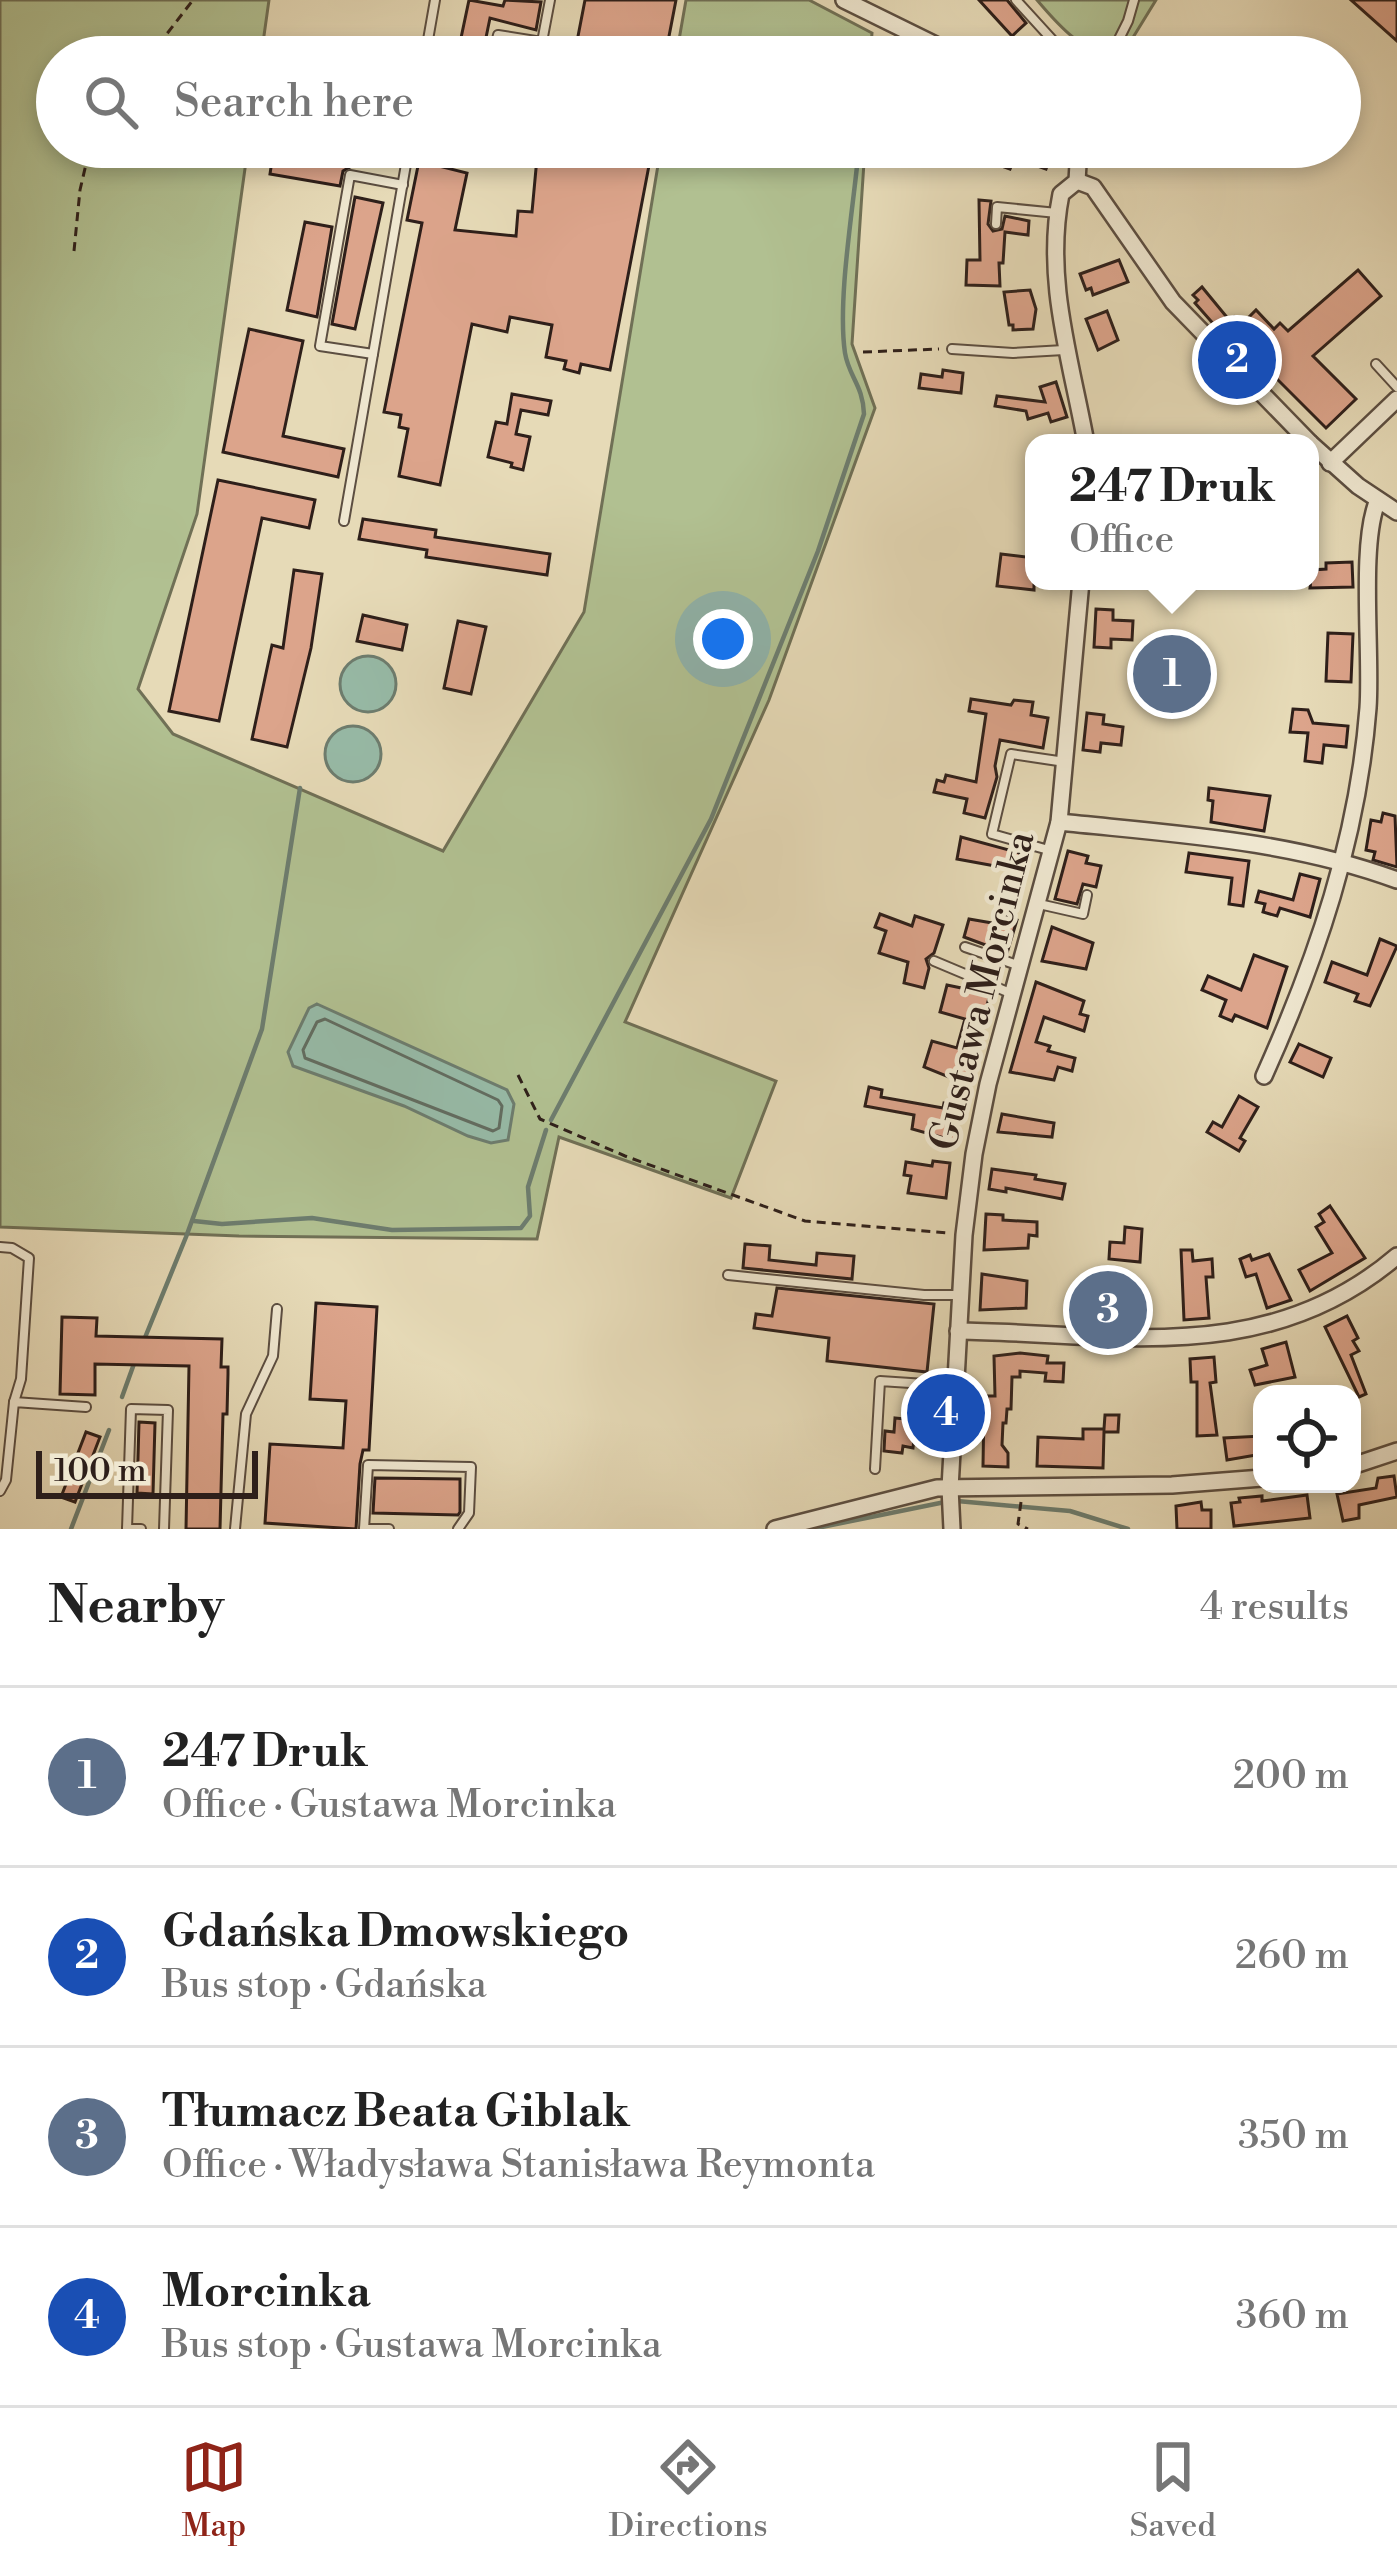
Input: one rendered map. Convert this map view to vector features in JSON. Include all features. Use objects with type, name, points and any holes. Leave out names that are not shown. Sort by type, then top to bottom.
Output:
[{"type":"street","points":[[844,0],[917,36]]},
{"type":"street","points":[[1078,168],[1077,181],[1061,194],[1054,259],[1065,350],[1084,434]]},
{"type":"street","points":[[1077,181],[1093,188],[1172,302],[1301,434]]},
{"type":"street","points":[[1330,463],[1397,399]]},
{"type":"street","points":[[1319,452],[1397,512]]},
{"type":"street","points":[[1264,1076],[1304,985],[1344,861],[1358,792],[1368,708],[1370,526],[1378,500]]},
{"type":"street","name":"Gustawa Morcinka","points":[[952,1529],[964,1235],[988,1084],[1059,822],[1080,590]]},
{"type":"street","points":[[1059,822],[1290,849],[1397,880]]},
{"type":"street","points":[[958,1331],[1182,1339],[1230,1335],[1328,1303],[1397,1256]]},
{"type":"street","points":[[1361,1463],[1397,1451]]},
{"type":"street","points":[[775,1529],[919,1491],[950,1497],[1253,1479]]},
{"type":"lane","points":[[429,36],[435,0]]},
{"type":"lane","points":[[543,36],[550,0]]},
{"type":"lane","points":[[1016,0],[1049,36]]},
{"type":"lane","points":[[1119,36],[1134,0]]},
{"type":"lane","points":[[344,521],[406,168]]},
{"type":"lane","points":[[373,354],[320,346],[327,303],[350,176],[403,184]]},
{"type":"lane","points":[[996,224],[997,207],[1057,213]]},
{"type":"lane","points":[[952,349],[1065,350]]},
{"type":"lane","points":[[1376,364],[1397,387]]},
{"type":"lane","points":[[1052,851],[992,834],[1011,754],[1066,763]]},
{"type":"lane","points":[[1037,904],[1083,914],[1087,896]]},
{"type":"lane","points":[[965,947],[1020,966]]},
{"type":"lane","points":[[934,961],[1012,994]]},
{"type":"lane","points":[[0,1247],[28,1258],[21,1379],[6,1480],[0,1491]]},
{"type":"lane","points":[[728,1275],[960,1295]]},
{"type":"lane","points":[[235,1529],[245,1414],[273,1356],[277,1309]]},
{"type":"lane","points":[[875,1469],[880,1381],[956,1386]]},
{"type":"lane","points":[[14,1402],[86,1407]]},
{"type":"lane","points":[[141,1529],[127,1529],[131,1409],[168,1410],[164,1529]]},
{"type":"lane","points":[[389,1529],[364,1529],[368,1465],[470,1467],[469,1514],[458,1529]]},
{"type":"path","points":[[165,36],[193,0]]},
{"type":"path","points":[[74,251],[85,168]]},
{"type":"path","points":[[863,352],[952,349]]},
{"type":"path","points":[[518,1075],[534,1111],[552,1127],[805,1221],[964,1235]]},
{"type":"path","points":[[1021,1502],[1018,1524],[1028,1529]]},
{"type":"shaded area","points":[[0,0],[269,0],[264,36],[36,36],[36,168],[245,168],[197,514],[138,689],[173,734],[443,851],[584,612],[658,168],[864,168],[852,344],[875,408],[769,700],[625,1022],[776,1081],[731,1198],[559,1137],[537,1239],[239,1236],[0,1227]]},
{"type":"shaded area","points":[[686,0],[809,0],[872,33],[872,36],[680,36]]},
{"type":"shaded area","points":[[1037,0],[1156,0],[1134,36],[1072,36]]},
{"type":"water","points":[[368,656],[387,665],[396,684],[387,703],[368,712],[349,703],[340,684],[349,665]]},
{"type":"water","points":[[353,726],[373,734],[381,754],[373,774],[353,782],[333,774],[325,754],[333,734]]},
{"type":"water","points":[[317,1004],[507,1090],[514,1104],[508,1140],[491,1143],[468,1136],[404,1106],[293,1066],[288,1052],[309,1008]]},
{"type":"building","points":[[469,0],[503,6],[505,0],[541,2],[536,30],[490,18],[486,36],[461,36]]},
{"type":"building","points":[[585,0],[676,0],[669,36],[578,36]]},
{"type":"building","points":[[979,0],[1007,0],[1026,23],[1012,36]]},
{"type":"building","points":[[1351,0],[1397,0],[1397,41]]},
{"type":"building","points":[[271,168],[348,168],[340,186],[270,174]]},
{"type":"building","points":[[418,168],[467,173],[455,230],[516,236],[518,211],[532,212],[536,168],[649,168],[610,370],[581,364],[579,373],[564,369],[566,361],[546,357],[552,325],[510,317],[507,332],[472,324],[440,485],[399,476],[408,429],[399,427],[401,415],[384,412],[422,223],[407,220]]},
{"type":"building","points":[[355,197],[383,203],[355,329],[332,324]]},
{"type":"building","points":[[979,200],[991,201],[988,224],[993,231],[1002,229],[1005,216],[1029,221],[1028,235],[1005,232],[1000,286],[966,285],[967,260],[980,260]]},
{"type":"building","points":[[305,222],[332,227],[317,317],[287,310]]},
{"type":"building","points":[[1119,260],[1128,282],[1093,295],[1091,288],[1086,290],[1080,274]]},
{"type":"building","points":[[1358,270],[1381,296],[1313,356],[1356,399],[1326,428],[1238,340],[1232,345],[1193,295],[1202,287],[1230,321],[1234,317],[1241,325],[1256,310],[1274,329],[1280,323],[1288,331]]},
{"type":"building","points":[[1030,290],[1036,309],[1033,329],[1013,330],[1004,292]]},
{"type":"building","points":[[1107,311],[1118,340],[1098,350],[1086,319]]},
{"type":"building","points":[[249,329],[303,341],[283,436],[344,449],[338,477],[223,452]]},
{"type":"building","points":[[943,370],[963,373],[961,393],[919,388],[921,374],[942,377]]},
{"type":"building","points":[[1056,382],[1067,417],[1051,422],[1048,413],[1028,419],[1026,411],[995,406],[997,396],[1045,402],[1040,387]]},
{"type":"building","points":[[512,394],[551,401],[548,415],[521,410],[516,434],[530,437],[523,470],[488,457],[496,422],[507,424]]},
{"type":"building","points":[[218,480],[315,500],[309,528],[262,518],[219,721],[169,711]]},
{"type":"building","points":[[363,519],[436,530],[435,537],[550,554],[547,575],[426,557],[427,550],[359,539]]},
{"type":"building","points":[[1001,554],[1025,557],[1025,589],[997,586]]},
{"type":"building","points":[[1352,562],[1353,587],[1319,588],[1319,570],[1326,569],[1326,563]]},
{"type":"building","points":[[294,570],[322,574],[311,648],[287,747],[252,739],[272,645],[283,648]]},
{"type":"building","points":[[1096,609],[1113,610],[1113,620],[1133,621],[1132,640],[1111,639],[1111,648],[1094,647]]},
{"type":"building","points":[[363,615],[407,625],[402,650],[357,641]]},
{"type":"building","points":[[458,621],[486,627],[471,694],[444,688]]},
{"type":"building","points":[[1328,633],[1353,634],[1351,682],[1326,681]]},
{"type":"building","points":[[971,699],[1011,705],[1014,700],[1033,702],[1031,715],[1048,718],[1043,748],[1000,740],[997,777],[985,818],[964,813],[967,799],[934,792],[937,780],[944,782],[946,775],[976,782],[986,714],[969,711]]},
{"type":"building","points":[[1293,709],[1308,710],[1313,723],[1348,726],[1346,747],[1324,745],[1322,763],[1305,761],[1308,733],[1290,732]]},
{"type":"building","points":[[1087,713],[1104,715],[1103,724],[1123,727],[1121,745],[1101,743],[1100,752],[1083,750]]},
{"type":"building","points":[[1209,788],[1270,796],[1264,831],[1211,822]]},
{"type":"building","points":[[1383,813],[1395,816],[1397,867],[1373,860],[1375,852],[1366,850],[1371,820],[1381,822]]},
{"type":"building","points":[[961,837],[1020,853],[1017,870],[957,859]]},
{"type":"building","points":[[1068,851],[1088,856],[1086,863],[1101,866],[1096,887],[1083,884],[1077,904],[1055,899]]},
{"type":"building","points":[[1189,853],[1249,861],[1243,906],[1229,904],[1232,878],[1186,872]]},
{"type":"building","points":[[1300,874],[1320,879],[1310,917],[1280,908],[1277,916],[1263,912],[1265,904],[1256,902],[1259,891],[1293,900]]},
{"type":"building","points":[[880,914],[912,926],[915,916],[943,925],[934,953],[926,959],[929,968],[924,988],[904,983],[908,962],[879,953],[886,931],[875,927]]},
{"type":"building","points":[[1001,915],[1017,920],[1007,953],[964,937],[969,919],[998,924]]},
{"type":"building","points":[[1052,927],[1093,943],[1086,969],[1042,961]]},
{"type":"building","points":[[1380,939],[1397,946],[1370,1006],[1355,1001],[1358,994],[1325,982],[1332,962],[1367,975]]},
{"type":"building","points":[[1254,955],[1287,967],[1267,1028],[1235,1015],[1232,1021],[1220,1016],[1226,1000],[1202,990],[1208,976],[1241,990]]},
{"type":"building","points":[[1036,982],[1084,1001],[1080,1014],[1088,1016],[1084,1031],[1044,1017],[1036,1042],[1050,1046],[1048,1051],[1075,1058],[1072,1071],[1058,1067],[1054,1080],[1010,1072]]},
{"type":"building","points":[[947,985],[990,994],[966,1084],[924,1067],[932,1041],[957,1048],[965,1019],[940,1012]]},
{"type":"building","points":[[1299,1044],[1331,1058],[1323,1077],[1290,1062]]},
{"type":"building","points":[[869,1087],[882,1090],[881,1097],[943,1108],[944,1103],[961,1106],[955,1141],[912,1129],[914,1115],[865,1106]]},
{"type":"building","points":[[1239,1096],[1258,1107],[1240,1138],[1245,1141],[1239,1151],[1207,1132],[1213,1122],[1222,1127]]},
{"type":"building","points":[[1002,1114],[1054,1123],[1052,1137],[998,1132]]},
{"type":"building","points":[[933,1161],[950,1163],[946,1198],[908,1193],[911,1176],[904,1175],[906,1162],[932,1166]]},
{"type":"building","points":[[992,1169],[1065,1184],[1062,1199],[989,1189]]},
{"type":"building","points":[[1330,1206],[1365,1258],[1310,1291],[1299,1270],[1332,1253],[1316,1227],[1324,1222],[1319,1214]]},
{"type":"building","points":[[986,1214],[1037,1222],[1037,1236],[1029,1235],[1028,1248],[984,1250]]},
{"type":"building","points":[[1125,1227],[1142,1229],[1140,1262],[1109,1259],[1110,1242],[1124,1243]]},
{"type":"building","points":[[745,1244],[770,1246],[769,1260],[816,1265],[817,1253],[854,1256],[852,1279],[743,1268]]},
{"type":"building","points":[[1181,1250],[1192,1250],[1193,1261],[1212,1259],[1213,1277],[1206,1277],[1209,1318],[1184,1320]]},
{"type":"building","points":[[1269,1254],[1291,1300],[1267,1308],[1256,1274],[1246,1277],[1240,1259]]},
{"type":"building","points":[[982,1274],[1027,1281],[1026,1308],[980,1310]]},
{"type":"building","points":[[777,1288],[934,1304],[927,1372],[827,1361],[829,1338],[754,1328],[756,1314],[772,1316]]},
{"type":"building","points":[[316,1303],[377,1307],[369,1450],[363,1450],[360,1464],[356,1529],[265,1523],[270,1444],[343,1448],[346,1401],[310,1399]]},
{"type":"building","points":[[1347,1316],[1358,1338],[1353,1341],[1359,1351],[1351,1355],[1366,1394],[1361,1396],[1361,1385],[1353,1385],[1325,1327]]},
{"type":"building","points":[[62,1317],[97,1318],[96,1336],[222,1339],[221,1367],[228,1367],[228,1374],[220,1529],[186,1529],[189,1366],[95,1364],[95,1395],[60,1394]]},
{"type":"building","points":[[1286,1342],[1295,1377],[1255,1385],[1250,1370],[1267,1365],[1262,1349]]},
{"type":"building","points":[[994,1356],[1048,1356],[1047,1363],[1064,1363],[1063,1382],[1045,1381],[1046,1373],[1020,1371],[1020,1377],[1012,1377],[1011,1409],[1003,1423],[1002,1445],[1008,1453],[1008,1467],[983,1466],[984,1405],[987,1396],[995,1396]]},
{"type":"building","points":[[1214,1357],[1216,1382],[1210,1383],[1217,1435],[1197,1436],[1197,1382],[1191,1382],[1190,1359]]},
{"type":"building","points":[[1105,1415],[1119,1415],[1118,1432],[1104,1432],[1103,1468],[1037,1466],[1038,1437],[1083,1439],[1083,1429],[1104,1429]]},
{"type":"building","points":[[895,1418],[916,1420],[913,1448],[903,1446],[902,1453],[884,1451],[885,1431],[894,1432]]},
{"type":"building","points":[[139,1422],[155,1423],[153,1494],[137,1493]]},
{"type":"building","points":[[86,1432],[100,1437],[75,1502],[61,1497]]},
{"type":"building","points":[[1253,1436],[1253,1456],[1227,1460],[1224,1438]]},
{"type":"building","points":[[1394,1476],[1397,1497],[1359,1505],[1359,1518],[1343,1521],[1337,1494],[1376,1488],[1378,1478]]},
{"type":"building","points":[[375,1478],[460,1479],[460,1512],[373,1513]]},
{"type":"building","points":[[1307,1495],[1310,1518],[1234,1526],[1231,1503],[1240,1502],[1239,1498],[1262,1496],[1262,1501]]},
{"type":"building","points":[[1201,1502],[1202,1510],[1211,1510],[1211,1529],[1177,1529],[1176,1506]]},
{"type":"waterway","points":[[551,1120],[711,819],[818,551],[864,414],[843,331],[857,168]]},
{"type":"waterway","points":[[144,1340],[262,1029],[300,788]]},
{"type":"waterway","points":[[194,1221],[222,1224],[312,1218],[392,1230],[521,1228],[530,1216],[528,1187],[546,1130]]},
{"type":"waterway","points":[[122,1397],[135,1361]]},
{"type":"waterway","points":[[71,1529],[109,1430]]},
{"type":"waterway","points":[[957,1501],[1070,1511],[1128,1529]]},
{"type":"waterway","points":[[812,1529],[945,1502]]},
{"type":"place","name":"Gdańska Dmowskiego","points":[[1237,360]]},
{"type":"place","name":"247 Druk","points":[[1172,674]]},
{"type":"place","name":"Tłumacz Beata Giblak","points":[[1108,1310]]},
{"type":"place","name":"Morcinka","points":[[946,1413]]}]
